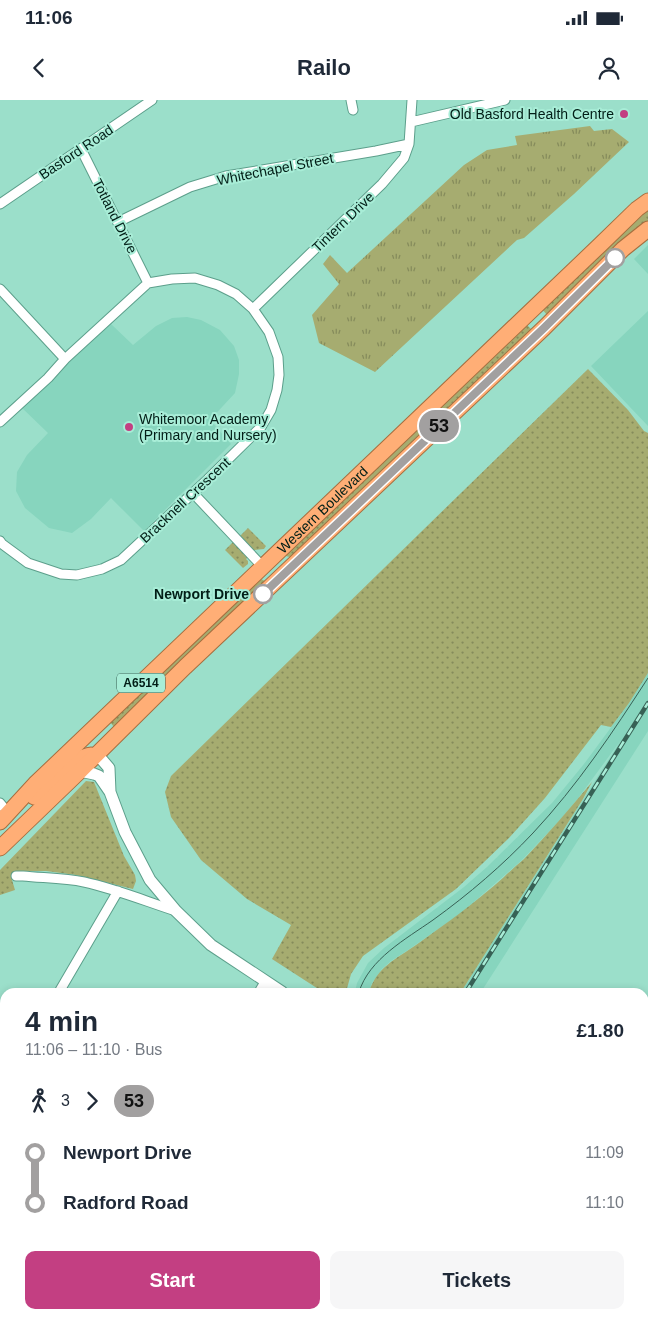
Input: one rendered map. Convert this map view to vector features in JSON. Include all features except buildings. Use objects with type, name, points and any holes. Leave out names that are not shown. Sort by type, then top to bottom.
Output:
[{"type":"highway","name":"Western Boulevard","points":[[3,813],[637,209],[648,201]]},
{"type":"highway","name":"Western Boulevard","points":[[0,848],[185,667],[544,328],[623,250],[648,229]]},
{"type":"highway","points":[[529,313],[544,328]]},
{"type":"highway","points":[[422,415],[436,430]]},
{"type":"highway","points":[[263,567],[276,582]]},
{"type":"highway","points":[[3,813],[42,791],[76,761],[87,755],[97,754]]},
{"type":"street","name":"Basford Road","points":[[0,204],[152,100]]},
{"type":"street","points":[[351,100],[353,110]]},
{"type":"street","name":"Tintern Drive","points":[[252,309],[382,184],[404,158],[409,144],[412,100]]},
{"type":"street","points":[[411,122],[505,100]]},
{"type":"street","name":"Whitechapel Street","points":[[118,222],[190,187],[226,176],[409,144]]},
{"type":"street","name":"Totland Drive","points":[[81,149],[148,283]]},
{"type":"street","name":"Bracknell Crescent","points":[[1,543],[28,563],[61,574],[77,575],[102,569],[121,560],[261,427],[271,410],[279,375],[278,357],[269,332],[252,309],[236,294],[218,285],[195,278],[148,283]]},
{"type":"street","points":[[0,422],[148,283]]},
{"type":"street","points":[[0,289],[65,360]]},
{"type":"street","points":[[193,493],[263,567]]},
{"type":"street","points":[[97,754],[109,768],[110,792]]},
{"type":"street","points":[[80,771],[99,776],[110,792],[125,832],[150,880],[176,911],[211,945],[275,988]]},
{"type":"street","points":[[16,876],[82,882],[118,891],[176,911]]},
{"type":"street","points":[[61,988],[118,891]]},
{"type":"street","points":[[261,988],[265,982]]},
{"type":"shaded area","points":[[648,245],[648,274],[634,259]]},
{"type":"shaded area","points":[[648,311],[648,426],[591,366]]},
{"type":"shaded area","name":"Whitemoor Academy (Primary and Nursery)","points":[[187,317],[201,320],[220,330],[234,346],[239,360],[239,374],[235,393],[210,420],[231,444],[144,531],[111,498],[91,519],[72,533],[49,528],[25,508],[16,491],[17,472],[27,455],[48,433],[20,406],[111,324],[133,345],[156,326],[172,318]]},
{"type":"shaded area","points":[[648,673],[648,731],[484,988],[464,988],[621,740],[579,797],[522,860],[460,914],[391,961],[382,969],[370,988],[356,988],[368,963],[384,948],[464,887],[487,867],[552,803],[584,764],[629,703]]},
{"type":"green space","points":[[590,126],[594,131],[612,129],[629,142],[524,238],[517,240],[375,372],[319,343],[312,315],[339,284],[323,264],[330,255],[347,273],[464,165],[487,150],[517,145],[515,136]]},
{"type":"green space","points":[[648,208],[648,221],[548,316],[541,308]]},
{"type":"green space","points":[[525,323],[533,331],[444,415],[437,408]]},
{"type":"green space","points":[[588,369],[628,410],[644,431],[648,433],[648,673],[611,727],[601,725],[545,798],[509,838],[456,889],[363,956],[351,974],[347,988],[317,988],[272,959],[291,925],[247,899],[201,860],[171,817],[165,792],[171,776]]},
{"type":"green space","points":[[420,423],[426,425],[427,430],[294,558],[282,555]]},
{"type":"green space","points":[[248,528],[266,546],[264,549],[253,550],[240,536]]},
{"type":"green space","points":[[234,541],[249,556],[246,559],[248,564],[243,568],[225,550]]},
{"type":"green space","points":[[259,578],[265,581],[265,584],[115,728],[109,721]]},
{"type":"green space","points":[[86,781],[94,782],[124,856],[135,875],[136,881],[133,889],[76,875],[28,871],[12,880],[15,890],[0,895],[0,870]]},
{"type":"green space","points":[[592,782],[464,988],[370,988],[377,976],[388,964],[472,904],[524,859]]},
{"type":"tram line","points":[[361,988],[371,970],[400,942],[433,920],[473,889],[498,868],[533,833],[565,797],[608,738],[648,678]]},
{"type":"railway","points":[[469,988],[648,703]]},
{"type":"bus line","name":"53","points":[[263,594],[494,373],[544,328],[615,258]]},
{"type":"place","name":"Old Basford Health Centre","points":[[624,114]]},
{"type":"place","name":"Whitemoor Academy (Primary and Nursery)","points":[[129,427]]},
{"type":"place","name":"Newport Drive","points":[[263,594]]}]
